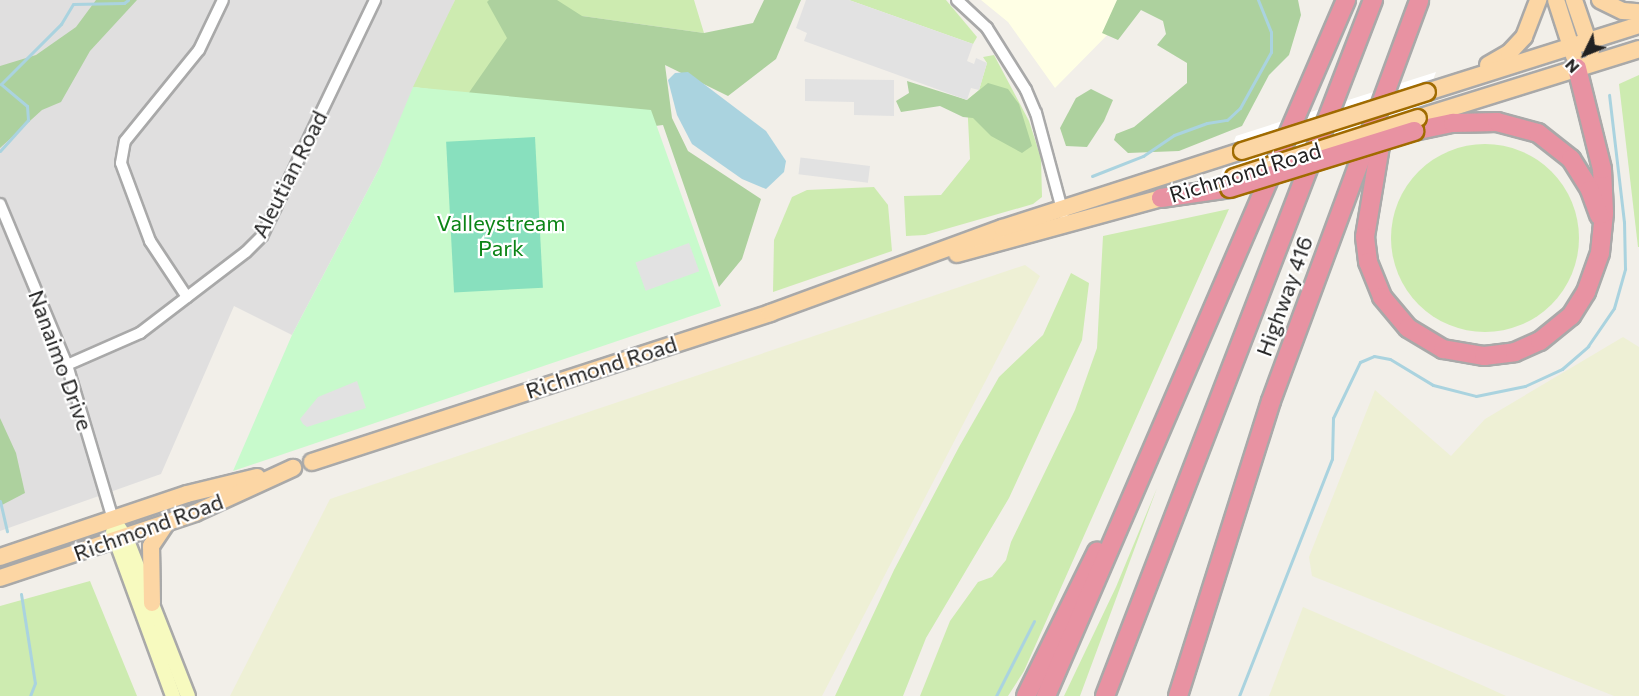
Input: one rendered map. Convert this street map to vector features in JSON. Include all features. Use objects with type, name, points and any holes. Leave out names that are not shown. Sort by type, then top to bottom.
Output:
[{"type":"highway","points":[[1046,696],[1346,0]]},
{"type":"highway","points":[[1105,696],[1373,0]]},
{"type":"highway","name":"Highway 416","points":[[1203,612],[1271,401],[1419,0]]},
{"type":"highway","points":[[1398,59],[1367,211],[1366,249],[1379,292],[1408,328],[1430,343],[1468,355],[1497,355],[1527,348],[1562,325],[1579,305],[1597,266],[1602,237],[1604,196],[1586,65]]},
{"type":"highway","points":[[1161,198],[1232,183],[1416,125],[1470,121],[1497,122],[1538,134],[1566,154],[1585,179],[1596,202],[1602,237]]},
{"type":"highway","points":[[1026,696],[1188,364]]},
{"type":"highway","points":[[1170,696],[1203,612]]},
{"type":"highway","points":[[1178,696],[1203,612]]},
{"type":"main road","points":[[1444,87],[1509,53],[1530,28],[1538,0]]},
{"type":"main road","points":[[1556,0],[1570,46],[1586,65]]},
{"type":"main road","points":[[1574,0],[1588,41],[1586,65]]},
{"type":"main road","points":[[1600,0],[1623,11],[1639,12]]},
{"type":"main road","name":"Richmond Road","points":[[0,557],[187,494],[312,462],[909,264],[1063,207],[1639,25]]},
{"type":"main road","points":[[1416,125],[1586,65],[1639,49]]},
{"type":"main road","name":"Richmond Road","points":[[909,264],[1008,243],[1161,198]]},
{"type":"main road","name":"Richmond Road","points":[[0,578],[167,523],[292,468]]},
{"type":"main road","points":[[113,519],[173,696]]},
{"type":"main road","points":[[152,603],[151,546],[167,523]]},
{"type":"main road","points":[[119,540],[152,603],[188,696]]},
{"type":"street","points":[[187,297],[150,241],[121,163],[125,141],[200,50],[223,0]]},
{"type":"street","name":"Aleutian Road","points":[[67,365],[140,333],[262,236],[375,0]]},
{"type":"street","points":[[957,0],[987,28],[1026,90],[1036,113],[1063,207],[1064,225]]},
{"type":"street","name":"Nanaimo Drive","points":[[0,204],[67,365],[113,519]]},
{"type":"shaded area","points":[[0,0],[455,0],[380,167],[292,335],[234,306],[161,474],[0,531]]},
{"type":"shaded area","points":[[806,0],[849,0],[973,44],[967,61],[974,64],[976,58],[987,63],[979,90],[971,88],[967,100],[804,41],[807,33],[796,28]]},
{"type":"shaded area","points":[[981,0],[1132,0],[1123,19],[1055,88],[1008,22]]},
{"type":"shaded area","points":[[805,79],[894,80],[894,116],[854,115],[854,102],[805,101]]},
{"type":"shaded area","points":[[801,157],[870,166],[868,183],[798,174]]},
{"type":"shaded area","points":[[689,243],[699,271],[646,291],[635,262]]},
{"type":"shaded area","points":[[1025,265],[1040,276],[822,696],[230,696],[330,499]]},
{"type":"shaded area","points":[[1623,337],[1639,347],[1639,696],[1614,696],[1312,576],[1309,557],[1375,390],[1451,456],[1485,419]]},
{"type":"shaded area","points":[[357,381],[366,408],[307,427],[303,424],[300,419],[318,397]]},
{"type":"shaded area","points":[[1303,607],[1484,686],[1506,696],[1269,696]]},
{"type":"green space","points":[[96,0],[137,0],[90,51],[61,102],[42,110],[0,148],[0,66],[36,55],[76,27]]},
{"type":"green space","points":[[455,0],[694,0],[704,33],[582,16],[468,94],[413,87]]},
{"type":"green space","points":[[489,0],[557,0],[582,16],[704,33],[753,23],[764,0],[801,0],[776,59],[728,96],[665,65],[672,118],[688,151],[761,199],[742,259],[719,287],[663,125],[631,129],[468,94],[507,38],[487,2]]},
{"type":"green space","points":[[849,0],[946,0],[977,37],[973,44]]},
{"type":"green space","points":[[1117,0],[1298,0],[1301,15],[1289,55],[1269,75],[1242,126],[1179,151],[1128,153],[1114,140],[1116,134],[1134,127],[1187,83],[1187,63],[1157,45],[1166,34],[1163,21],[1141,10],[1118,40],[1102,33]]},
{"type":"green space","points":[[994,55],[1029,121],[1041,158],[1042,197],[1033,204],[925,235],[906,236],[904,196],[941,195],[970,159],[967,100],[979,90],[987,63],[983,57]]},
{"type":"green space","points":[[1639,75],[1639,247],[1638,247],[1619,84]]},
{"type":"green space","points":[[907,81],[967,100],[988,83],[1008,89],[1019,104],[1032,146],[1022,153],[991,136],[973,118],[963,117],[940,106],[901,112],[896,101],[909,93]]},
{"type":"green space","name":"Valleystream Park","points":[[413,87],[651,110],[721,306],[233,471],[292,335],[380,167]]},
{"type":"green space","points":[[1091,89],[1113,100],[1104,121],[1087,147],[1066,146],[1060,128],[1076,98]]},
{"type":"green space","points":[[535,137],[543,288],[454,292],[446,142]]},
{"type":"green space","points":[[1476,144],[1494,144],[1521,151],[1552,171],[1572,202],[1579,238],[1572,274],[1552,305],[1521,325],[1494,332],[1476,332],[1441,321],[1425,311],[1412,298],[1395,265],[1391,247],[1391,229],[1402,194],[1412,178],[1425,165],[1458,148]]},
{"type":"green space","points":[[874,187],[888,205],[892,251],[773,292],[774,240],[792,197],[807,190]]},
{"type":"green space","points":[[1229,209],[1024,671],[1008,696],[920,696],[950,621],[978,582],[992,577],[1006,560],[1011,542],[1075,410],[1097,348],[1103,236]]},
{"type":"green space","points":[[1071,273],[1089,283],[1082,340],[1009,498],[926,638],[903,696],[835,696],[894,570],[959,447],[999,377],[1043,335]]},
{"type":"green space","points":[[0,418],[16,453],[25,493],[0,506]]},
{"type":"green space","points":[[1157,488],[1080,696],[1064,696],[1116,587]]},
{"type":"green space","points":[[90,581],[137,696],[0,696],[0,606]]},
{"type":"water","points":[[688,72],[766,131],[786,161],[784,172],[766,189],[742,179],[692,144],[677,115],[668,80],[675,73]]},
{"type":"pier","points":[[1436,72],[1411,140],[1210,202],[1236,136]]},
{"type":"waterway","points":[[0,151],[28,120],[27,106],[1,84],[61,24],[73,4],[124,3],[128,0]]},
{"type":"waterway","points":[[1092,176],[1143,156],[1174,135],[1207,123],[1227,120],[1240,108],[1271,52],[1271,32],[1258,0]]},
{"type":"waterway","points":[[1239,696],[1332,459],[1333,418],[1360,362],[1374,356],[1390,359],[1433,385],[1476,396],[1525,386],[1562,369],[1588,346],[1614,308],[1625,269],[1624,222],[1609,95]]},
{"type":"waterway","points":[[0,501],[7,531]]},
{"type":"waterway","points":[[21,594],[35,683],[30,696]]},
{"type":"waterway","points":[[996,696],[1034,621]]}]
